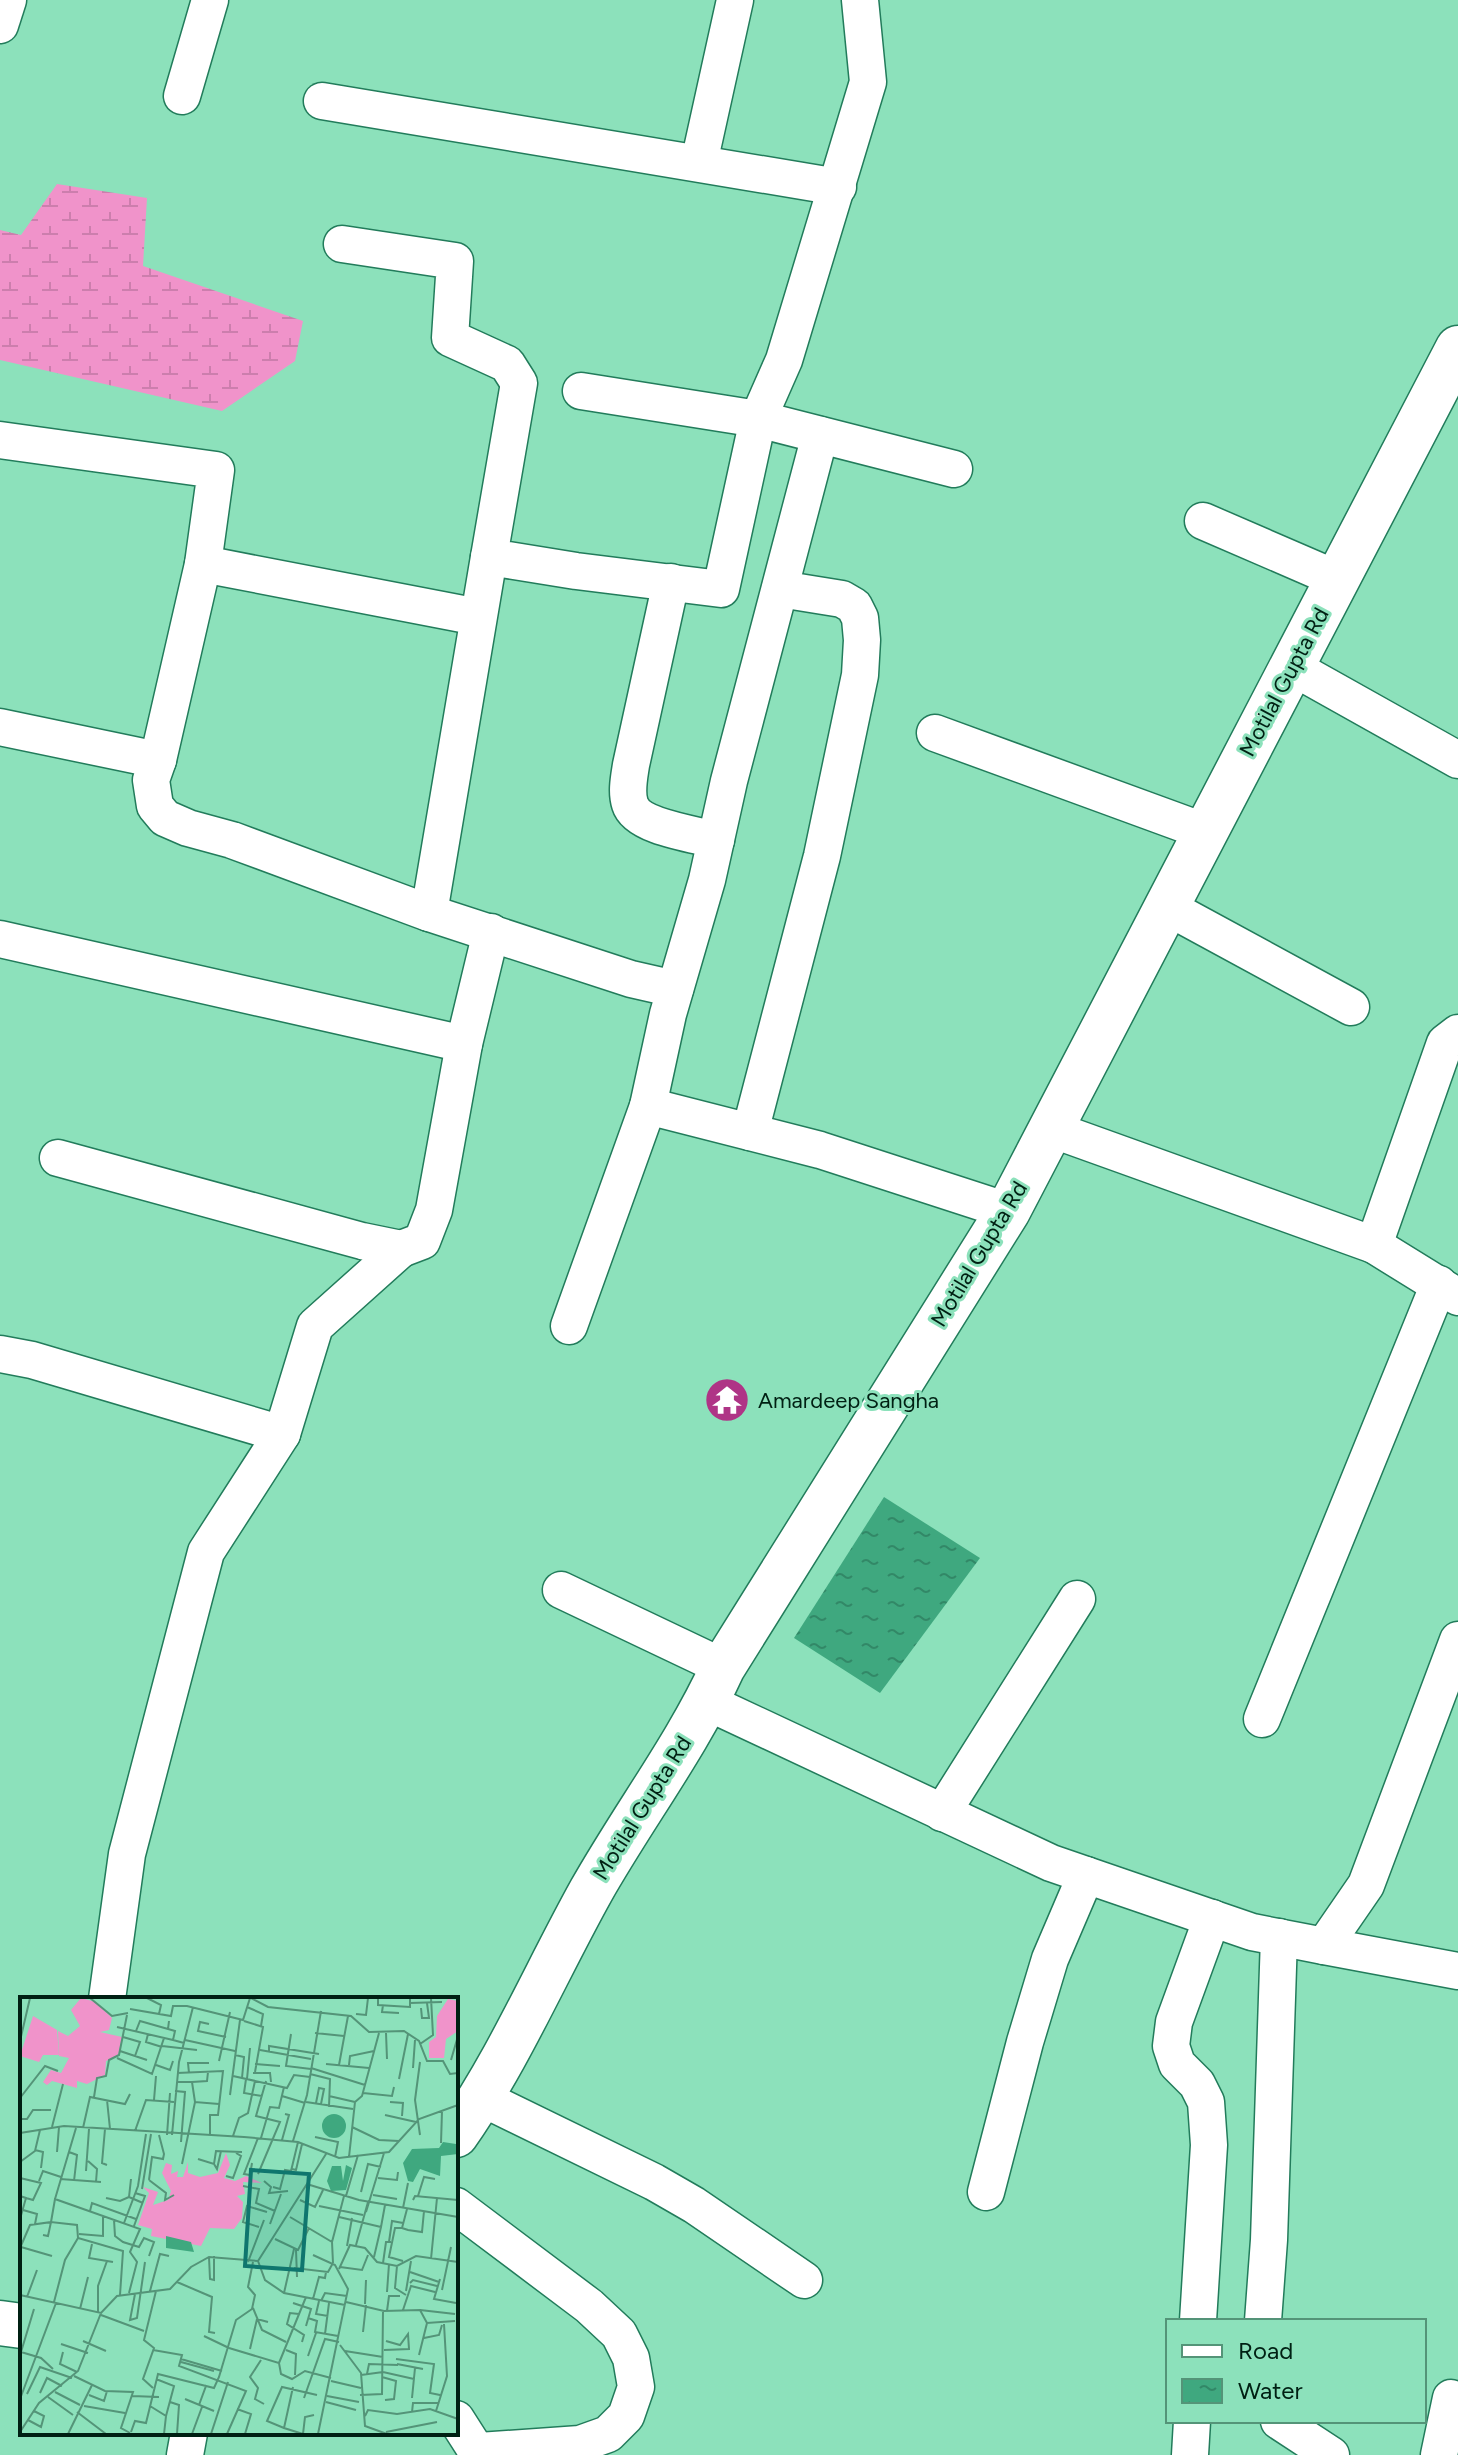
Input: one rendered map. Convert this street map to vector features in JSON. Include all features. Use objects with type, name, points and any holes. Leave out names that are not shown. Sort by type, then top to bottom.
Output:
[{"type":"street","points":[[0,25],[8,0]]},
{"type":"street","points":[[182,96],[210,0]]},
{"type":"street","points":[[699,163],[735,0]]},
{"type":"street","points":[[489,557],[721,589],[758,419],[784,360],[868,82],[860,0]]},
{"type":"street","points":[[322,101],[838,187]]},
{"type":"street","points":[[342,244],[455,261],[450,338],[507,364],[519,383],[429,913]]},
{"type":"street","name":"Motilal Gupta Rd","points":[[458,2132],[482,2098],[592,1889],[1008,1211],[1458,348]]},
{"type":"street","points":[[581,391],[758,419],[954,469]]},
{"type":"street","points":[[569,1326],[648,1106],[675,989],[820,435]]},
{"type":"street","points":[[0,440],[216,470],[203,564],[151,780],[155,806],[165,818],[429,913],[631,979],[675,989]]},
{"type":"street","points":[[1203,521],[1337,579]]},
{"type":"street","points":[[203,564],[478,617]]},
{"type":"street","points":[[671,582],[631,765],[628,790],[630,807],[640,819],[716,840]]},
{"type":"street","points":[[750,1132],[822,856],[860,675],[862,640],[860,618],[854,606],[842,599],[780,589]]},
{"type":"street","points":[[1292,667],[1458,760]]},
{"type":"street","points":[[0,727],[158,760]]},
{"type":"street","points":[[935,733],[1206,832]]},
{"type":"street","points":[[1167,907],[1351,1007]]},
{"type":"street","points":[[107,1997],[127,1854],[206,1552],[282,1434],[315,1326],[401,1249],[422,1241],[434,1210],[464,1044],[491,932]]},
{"type":"street","points":[[0,939],[464,1044]]},
{"type":"street","points":[[1374,1245],[1446,1082],[1445,1043],[1458,1033]]},
{"type":"street","points":[[648,1106],[820,1150],[1008,1211]]},
{"type":"street","points":[[1051,1129],[1374,1245],[1449,1290],[1262,1719]]},
{"type":"street","points":[[58,1158],[401,1249]]},
{"type":"street","points":[[0,1354],[32,1360],[282,1434]]},
{"type":"street","points":[[561,1590],[715,1684],[942,1813],[1051,1863],[1212,1918],[1279,1937],[1458,1971]]},
{"type":"street","points":[[942,1813],[1077,1599]]},
{"type":"street","points":[[1324,1946],[1366,1885],[1458,1640]]},
{"type":"street","points":[[986,2192],[1050,1959],[1086,1875]]},
{"type":"street","points":[[1198,2319],[1209,2145],[1206,2102],[1197,2084],[1177,2064],[1171,2046],[1174,2022],[1212,1918]]},
{"type":"street","points":[[1263,2319],[1269,2240],[1279,1937]]},
{"type":"street","points":[[482,2098],[654,2182],[694,2205],[804,2280]]},
{"type":"street","points":[[458,2208],[589,2306],[619,2334],[631,2358],[636,2387],[626,2416],[608,2434],[580,2444],[479,2453],[458,2422]]},
{"type":"street","points":[[0,2323],[20,2326]]},
{"type":"street","points":[[1439,2455],[1444,2398]]},
{"type":"street","points":[[1190,2455],[1192,2423]]},
{"type":"street","points":[[1282,2423],[1331,2455]]},
{"type":"street","points":[[185,2455],[189,2435]]},
{"type":"green space","points":[[57,184],[147,198],[143,266],[303,321],[295,361],[222,411],[0,360],[0,230],[21,235]]},
{"type":"water","points":[[884,1497],[980,1558],[880,1693],[794,1638]]},
{"type":"place","name":"Amardeep Sangha","points":[[727,1400]]}]
